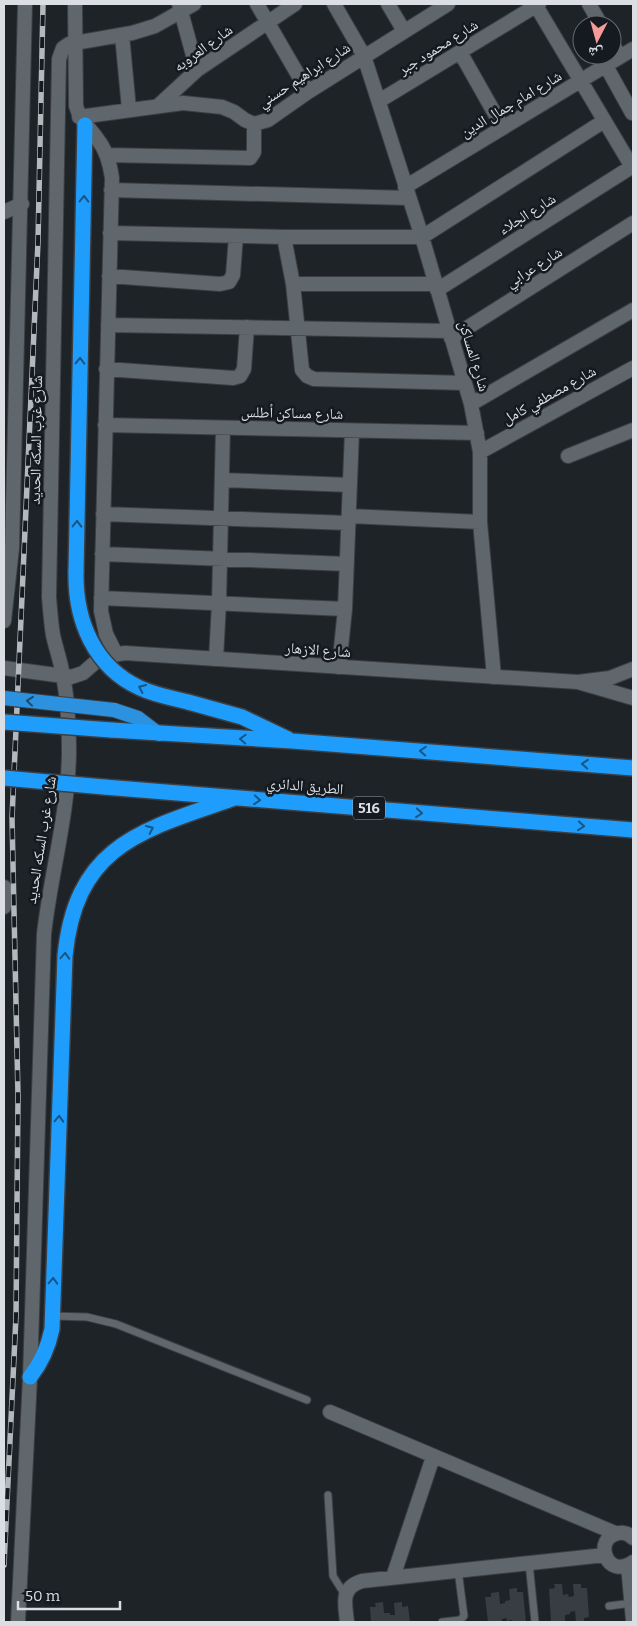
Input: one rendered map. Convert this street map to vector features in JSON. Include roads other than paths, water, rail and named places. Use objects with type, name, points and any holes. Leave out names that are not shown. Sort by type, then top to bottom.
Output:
[{"type":"highway","points":[[82,121],[76,590],[78,607],[89,639],[110,667],[138,687],[242,717],[292,741]]},
{"type":"highway","points":[[4,698],[114,710],[138,718],[159,734]]},
{"type":"highway","points":[[4,722],[159,734],[292,741],[633,768]]},
{"type":"highway","name":"الطريق الدائري","points":[[4,778],[633,830]]},
{"type":"highway","points":[[30,1377],[47,1350],[52,1329],[65,956],[67,932],[74,908],[84,886],[98,866],[122,844],[158,825],[235,798]]},
{"type":"street","points":[[4,621],[12,548],[22,204],[25,4]]},
{"type":"street","points":[[75,4],[75,100],[82,121],[98,139],[107,155],[112,178],[101,598],[103,624],[116,654]]},
{"type":"street","points":[[75,43],[122,35],[155,26],[180,8],[194,4]]},
{"type":"street","points":[[257,4],[308,92]]},
{"type":"street","name":"شارع العروبه","points":[[159,105],[197,70],[295,4]]},
{"type":"street","points":[[334,4],[364,56]]},
{"type":"street","points":[[388,4],[404,31]]},
{"type":"street","points":[[537,4],[604,121],[633,166]]},
{"type":"street","name":"شارع محمود جبر","points":[[379,102],[537,4]]},
{"type":"street","points":[[588,4],[595,15]]},
{"type":"street","name":"شارع ابراهيم حسني","points":[[82,121],[129,109],[183,103],[222,107],[254,124],[268,120],[308,92],[444,5]]},
{"type":"street","points":[[180,8],[197,70]]},
{"type":"street","points":[[122,35],[129,109]]},
{"type":"street","name":"شارع غرب السكه الحديد","points":[[18,1622],[30,1377],[44,934],[63,826],[67,788],[68,723],[63,677],[50,617],[49,597],[59,59],[60,53],[68,44],[75,43]]},
{"type":"street","points":[[460,52],[502,128]]},
{"type":"street","name":"شارع المساكن","points":[[364,56],[422,238],[471,404],[477,432],[480,452],[480,522],[494,677]]},
{"type":"street","points":[[606,66],[632,114]]},
{"type":"street","name":"شارع امام جمال الدين","points":[[406,192],[502,128],[606,66]]},
{"type":"street","points":[[110,232],[284,237],[422,238],[604,121]]},
{"type":"street","points":[[107,155],[250,158],[254,152],[254,124]]},
{"type":"street","name":"شارع الجلاء","points":[[436,287],[633,166]]},
{"type":"street","points":[[111,190],[406,192]]},
{"type":"street","points":[[4,212],[22,204]]},
{"type":"street","name":"شارع عرابي","points":[[450,335],[633,223]]},
{"type":"street","points":[[109,276],[220,284],[229,282],[233,275],[236,236]]},
{"type":"street","points":[[284,237],[293,284],[302,370],[307,376],[314,379],[465,383]]},
{"type":"street","points":[[293,284],[436,287]]},
{"type":"street","points":[[471,404],[633,310]]},
{"type":"street","points":[[108,325],[247,327],[450,335]]},
{"type":"street","points":[[106,369],[233,378],[240,376],[244,370],[247,327]]},
{"type":"street","name":"شارع مصطفي كامل","points":[[480,452],[633,368]]},
{"type":"street","name":"شارع مساكن أطلس","points":[[105,425],[477,432]]},
{"type":"street","points":[[216,660],[223,428]]},
{"type":"street","points":[[568,456],[633,430]]},
{"type":"street","points":[[339,667],[345,609],[352,431]]},
{"type":"street","points":[[222,480],[350,485]]},
{"type":"street","points":[[103,514],[480,522]]},
{"type":"street","points":[[102,554],[347,564]]},
{"type":"street","points":[[101,598],[345,609]]},
{"type":"street","name":"شارع الازهار","points":[[63,677],[71,677],[83,673],[99,659],[116,654],[578,682],[610,678],[633,669]]},
{"type":"street","points":[[4,668],[63,677]]},
{"type":"street","name":"شارع الازهار","points":[[578,682],[633,698]]},
{"type":"street","points":[[4,888],[4,907]]},
{"type":"street","points":[[330,1412],[614,1534]]},
{"type":"street","points":[[393,1578],[433,1457]]},
{"type":"street","points":[[633,1538],[630,1534],[622,1532],[614,1534],[606,1542],[605,1555],[608,1561],[614,1565],[621,1567],[631,1564],[633,1620]]},
{"type":"street","points":[[347,1622],[345,1595],[348,1588],[354,1583],[605,1555]]},
{"type":"lane","points":[[52,1316],[87,1317],[116,1324],[307,1400]]},
{"type":"lane","points":[[328,1495],[334,1576],[345,1595]]},
{"type":"lane","points":[[529,1563],[535,1622]]},
{"type":"lane","points":[[442,1622],[460,1620],[464,1616],[458,1570]]},
{"type":"lane","points":[[608,1606],[632,1604]]},
{"type":"railway","points":[[4,1565],[16,1316],[18,1096],[12,818],[38,242],[43,4]]}]
